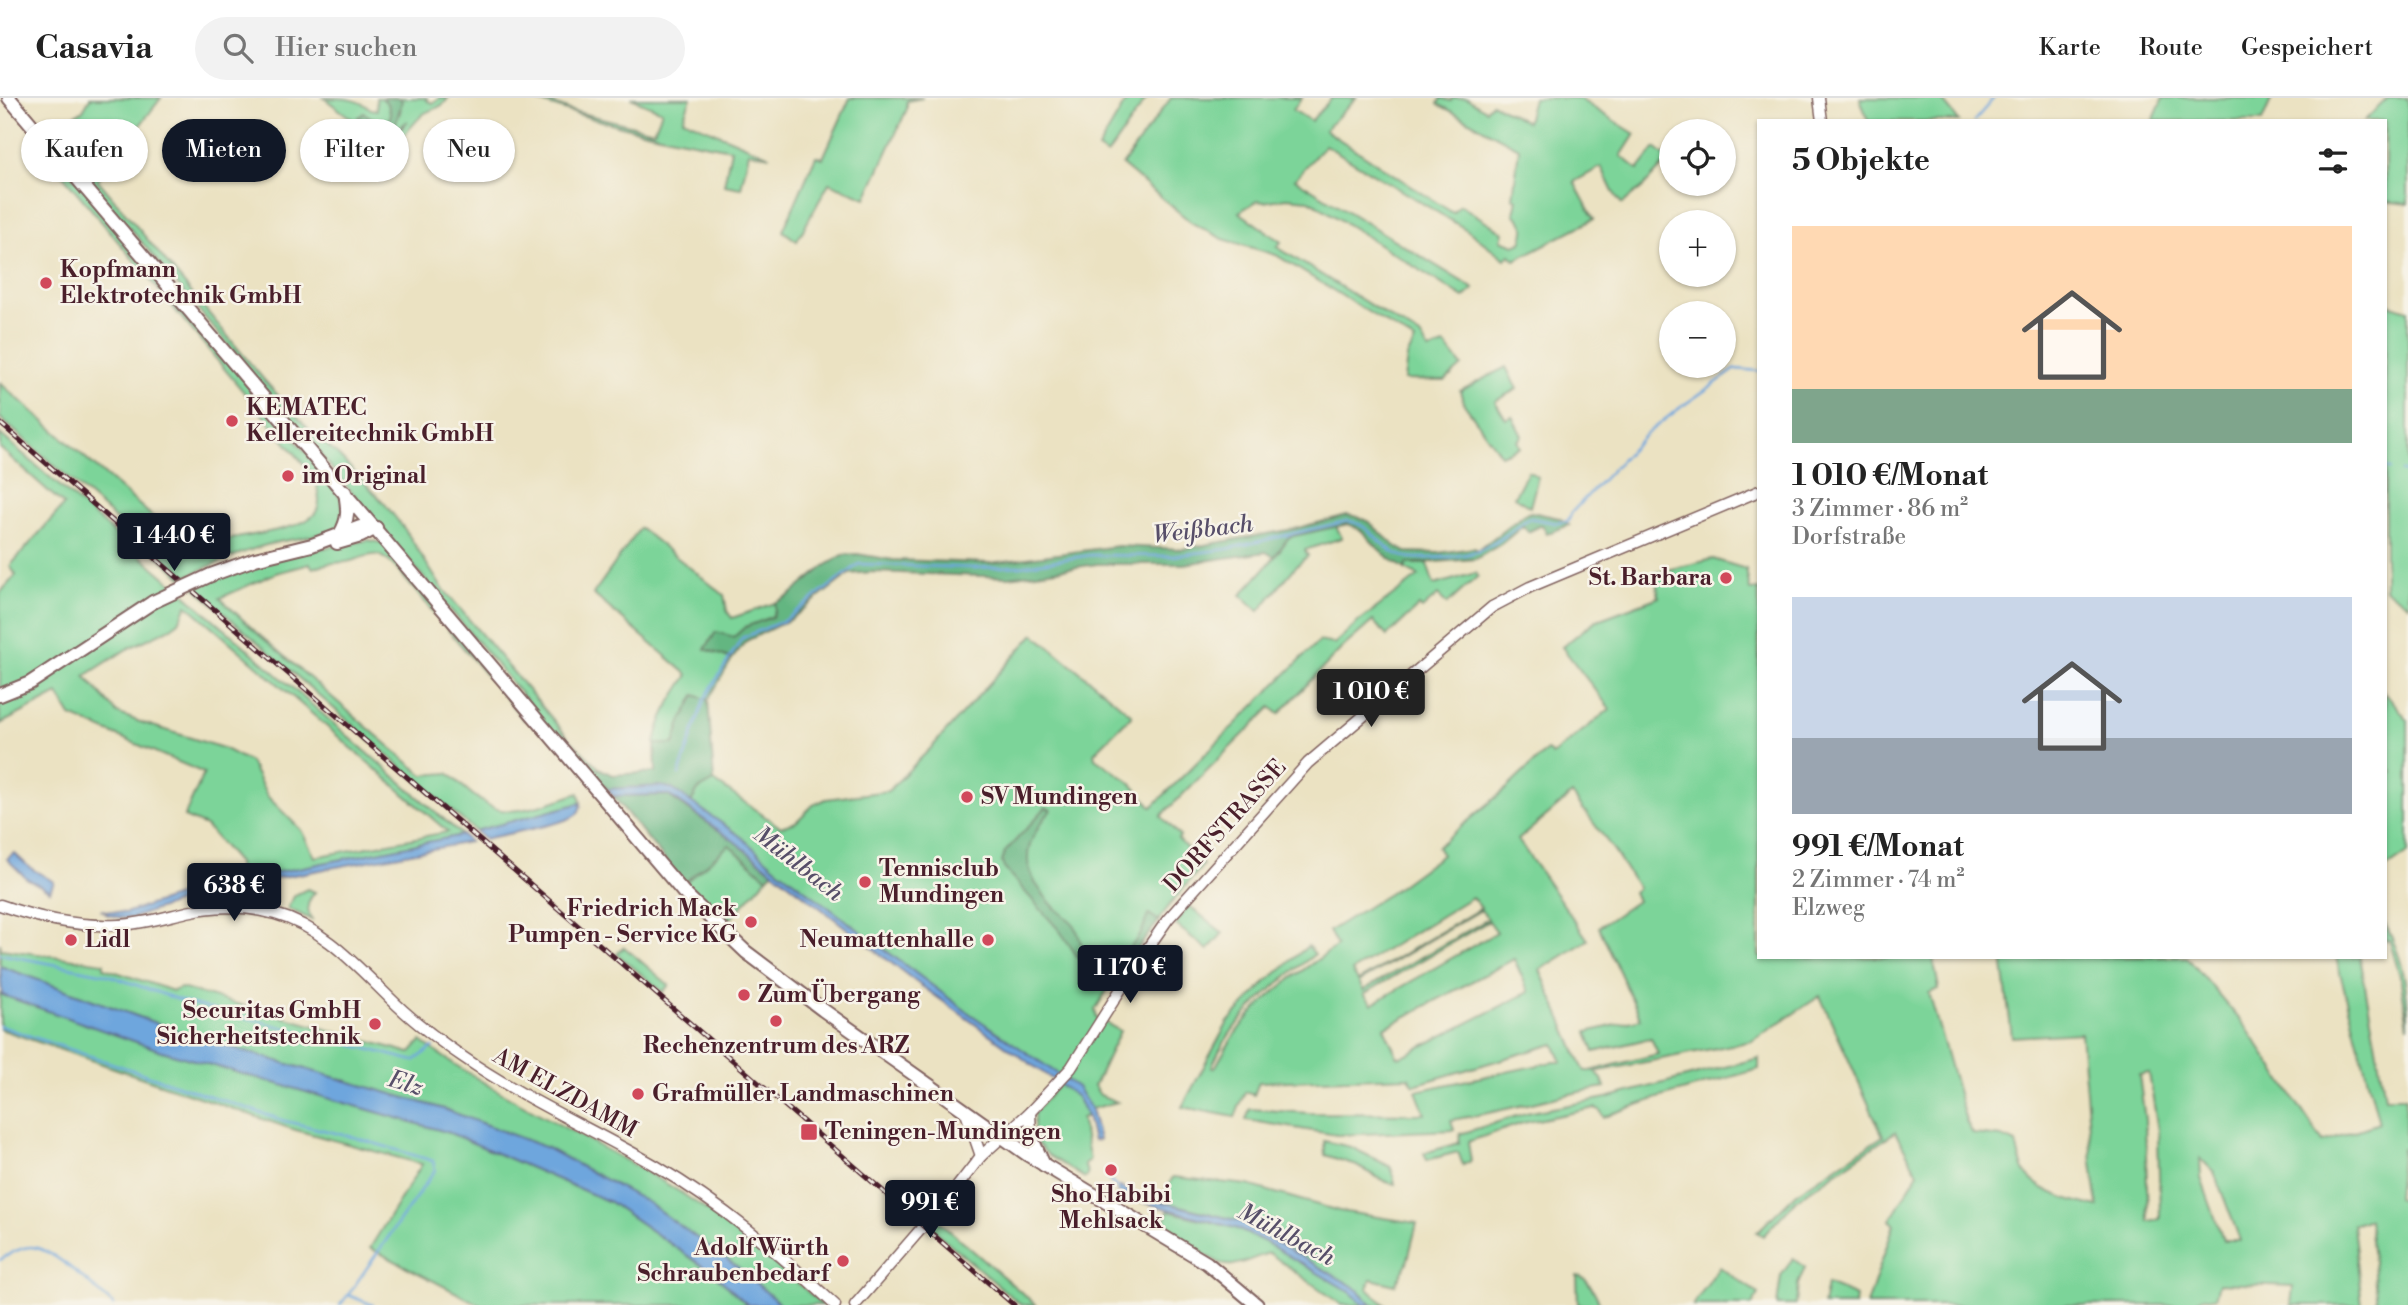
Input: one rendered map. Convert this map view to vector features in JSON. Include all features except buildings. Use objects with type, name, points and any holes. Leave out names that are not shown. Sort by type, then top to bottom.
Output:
[{"type":"main road","points":[[9,98],[684,893],[746,952],[778,978],[1044,1166],[1207,1264],[1257,1305]]},
{"type":"main road","points":[[340,534],[348,513],[345,492]]},
{"type":"main road","points":[[312,545],[365,526],[376,528]]},
{"type":"main road","points":[[0,695],[30,683],[153,602],[211,575],[255,559],[312,545],[347,540],[376,528]]},
{"type":"main road","points":[[1031,1137],[1044,1166]]},
{"type":"street","points":[[1819,98],[1822,119]]},
{"type":"street","name":"DORFSTRASSE","points":[[855,1305],[981,1156],[1030,1112],[1060,1080],[1085,1049],[1157,933],[1244,831],[1308,763],[1492,607],[1530,586],[1757,492]]},
{"type":"street","name":"AM ELZDAMM","points":[[0,905],[47,918],[101,925],[136,923],[216,908],[254,910],[278,915],[308,928],[327,940],[411,1018],[465,1058],[506,1084],[658,1167],[724,1210],[792,1264],[835,1305]]},
{"type":"street","points":[[965,1110],[981,1156]]},
{"type":"street","points":[[1030,1112],[1031,1137]]},
{"type":"green space","points":[[90,98],[161,98],[145,119],[69,119],[83,110]]},
{"type":"green space","points":[[324,98],[349,99],[377,110],[376,98],[382,98],[388,104],[391,115],[389,119],[373,119],[364,113],[360,119],[352,119]]},
{"type":"green space","points":[[382,98],[400,98],[402,101],[397,119],[389,119],[391,115],[388,104]]},
{"type":"green space","points":[[400,98],[427,98],[426,100],[432,103],[440,98],[448,98],[441,106],[420,117],[409,130],[409,119],[396,119],[401,108]]},
{"type":"green space","points":[[528,98],[538,98],[573,111],[654,131],[662,111],[631,98],[691,98],[683,119],[770,156],[749,152],[741,188],[724,185],[731,149],[628,128]]},
{"type":"green space","points":[[850,98],[923,98],[907,101],[907,109],[866,198],[829,183],[797,241],[783,231],[816,156],[823,158]]},
{"type":"green space","points":[[1128,98],[1147,98],[1107,155],[1098,149]]},
{"type":"green space","points":[[1171,98],[1302,98],[1293,110],[1311,121],[1332,98],[1356,98],[1325,130],[1453,213],[1460,205],[1503,232],[1501,240],[1515,245],[1521,242],[1524,230],[1523,224],[1514,214],[1517,199],[1513,198],[1519,148],[1438,104],[1441,98],[1451,101],[1453,98],[1466,98],[1486,110],[1492,103],[1527,122],[1533,98],[1578,98],[1635,134],[1621,156],[1638,170],[1655,148],[1659,151],[1659,170],[1622,204],[1601,167],[1574,182],[1594,219],[1515,260],[1510,255],[1505,259],[1467,230],[1325,145],[1295,179],[1474,289],[1464,298],[1309,200],[1286,198],[1257,201],[1239,212],[1281,242],[1277,247],[1420,336],[1429,350],[1445,345],[1462,366],[1445,381],[1404,380],[1407,357],[1415,341],[1276,255],[1223,239],[1192,223],[1122,165]]},
{"type":"green space","points":[[1860,98],[1940,98],[1957,119],[1867,119]]},
{"type":"green space","points":[[2163,98],[2272,98],[2263,119],[2154,119]]},
{"type":"green space","points":[[2388,98],[2408,98],[2408,204],[2387,201],[2387,119],[2366,119]]},
{"type":"green space","points":[[364,113],[373,119],[358,117]]},
{"type":"green space","points":[[68,182],[78,182],[315,463],[342,500],[344,524],[319,534],[248,551],[183,578],[0,418],[0,383],[193,552],[229,539],[299,524],[318,508],[318,481]]},
{"type":"green space","points":[[91,182],[100,182],[264,380],[313,434],[336,453],[384,503],[406,531],[440,585],[570,740],[599,768],[594,773],[543,720]]},
{"type":"green space","points":[[2387,304],[2408,310],[2408,605],[2387,590]]},
{"type":"green space","points":[[1506,367],[1517,389],[1495,401],[1506,419],[1512,416],[1522,436],[1517,441],[1520,447],[1501,455],[1464,404],[1460,391]]},
{"type":"green space","points":[[0,434],[462,835],[239,880],[238,863],[206,826],[184,817],[204,773],[71,716],[58,694],[0,724],[0,593],[16,575],[10,566],[64,505],[0,448]],"holes":[[[187,605],[448,832],[315,857],[301,830],[267,796],[250,762],[223,748],[117,713],[85,676],[127,649],[171,628],[179,622]]]},
{"type":"green space","points":[[1528,471],[1538,477],[1530,507],[1514,497]]},
{"type":"green space","points":[[1531,512],[1559,518],[1569,525],[1547,534],[1542,525],[1528,532],[1523,526],[1476,559],[1406,564],[1405,569],[1384,554],[1360,530],[1348,524],[1289,537],[1274,557],[1266,552],[1184,564],[1097,564],[1009,577],[872,572],[849,574],[791,619],[746,641],[732,659],[705,649],[716,632],[734,637],[745,627],[772,617],[775,603],[790,595],[843,555],[857,554],[893,560],[990,563],[1118,546],[1182,549],[1294,529],[1347,515],[1369,522],[1394,545],[1406,552],[1438,553],[1474,548],[1478,550]]},
{"type":"green space","points":[[1336,526],[1342,538],[1305,550],[1308,556],[1297,565],[1259,611],[1241,595],[1289,537]]},
{"type":"green space","points":[[640,528],[724,595],[727,611],[732,618],[775,603],[772,617],[745,627],[734,637],[706,649],[732,659],[708,700],[695,696],[681,722],[674,744],[655,744],[663,717],[688,675],[593,594]]},
{"type":"green space","points":[[369,540],[382,543],[532,722],[524,720],[397,569],[382,556],[371,555],[313,568],[310,564],[276,573],[220,598],[423,775],[448,773],[484,803],[506,811],[538,806],[579,793],[581,803],[475,831],[194,587],[225,573],[294,553]]},
{"type":"green space","points":[[1713,559],[1746,569],[1750,590],[1757,589],[1757,959],[1933,959],[1939,989],[1929,993],[1966,1121],[1973,1134],[2002,1137],[2016,1143],[2020,1160],[2029,1178],[2046,1190],[2098,1207],[2081,1033],[2012,1037],[2002,959],[2189,959],[2246,1027],[2323,1142],[2379,1123],[2337,959],[2360,959],[2385,1097],[2406,1097],[2405,1140],[2408,1141],[2408,1171],[2402,1147],[2397,1197],[2401,1199],[2408,1215],[2408,1305],[2377,1305],[2369,1219],[2353,1225],[2362,1305],[2291,1305],[2293,1286],[2219,1283],[2215,1298],[2204,1297],[2193,1305],[1867,1305],[1894,1224],[1890,1220],[1918,1173],[1895,1132],[1796,1200],[1763,1236],[1757,1232],[1798,1192],[1883,1136],[1820,996],[1752,1041],[1595,1072],[1605,1087],[1451,1120],[1454,1130],[1337,1135],[1246,1120],[1250,1109],[1309,1113],[1425,1114],[1416,1091],[1562,1062],[1554,1044],[1414,1085],[1409,1077],[1259,1082],[1254,1095],[1245,1092],[1235,1117],[1182,1107],[1228,1022],[1266,982],[1308,946],[1315,954],[1269,991],[1242,1018],[1220,1049],[1212,1067],[1215,1068],[1234,1036],[1258,1007],[1290,979],[1337,946],[1329,931],[1390,893],[1442,855],[1437,847],[1506,789],[1547,750],[1552,755],[1610,709],[1562,647],[1595,621],[1659,597],[1655,573]],"holes":[[[1572,794],[1638,888],[1633,892],[1637,901],[1599,927],[1641,1019],[1587,1032],[1594,1052],[1651,1038],[1658,1054],[1590,1071],[1585,1071],[1581,1064],[1540,970],[1588,940],[1518,840]],[[1472,897],[1481,908],[1358,981],[1352,971]],[[1481,910],[1488,919],[1363,990],[1359,982]],[[1489,921],[1497,932],[1372,1004],[1364,994]],[[1514,959],[1529,992],[1401,1057],[1397,1056],[1384,1028]],[[2149,1073],[2158,1131],[2160,1219],[2148,1221],[2145,1120],[2139,1075]],[[2200,1158],[2214,1172],[2240,1240],[2223,1240],[2201,1178]]]},
{"type":"green space","points":[[1406,564],[1427,564],[1434,585],[1476,573],[1478,576],[1447,604],[1438,595],[1422,609],[1419,606],[1387,636],[1373,621],[1342,648],[1279,714],[1271,707],[1161,816],[1203,865],[1114,979],[1095,1010],[1097,1018],[1120,1031],[1094,1086],[1100,1095],[1117,1102],[1091,1109],[1092,1115],[1081,1118],[1090,1160],[1084,1165],[1088,1173],[1085,1178],[1048,1155],[1034,1140],[1034,1113],[1064,1079],[966,1011],[775,867],[740,836],[691,802],[698,790],[714,781],[780,827],[796,822],[813,805],[826,799],[888,791],[931,748],[1034,634],[1132,715],[1094,753],[1095,758],[1131,783],[1152,807],[1319,641],[1334,644],[1358,622],[1419,576],[1405,569]]},
{"type":"green space","points":[[2387,694],[2408,720],[2408,853],[2387,868],[2387,776],[2393,772],[2387,764]]},
{"type":"green space","points":[[695,695],[708,700],[714,781],[698,790],[691,802],[666,787],[607,789],[594,773],[599,768],[612,775],[656,772],[655,744],[674,744],[681,722]]},
{"type":"green space","points":[[667,795],[734,841],[773,872],[767,878],[729,845],[684,883],[613,796]]},
{"type":"green space","points":[[1046,807],[1051,810],[1033,837],[1029,849],[1030,871],[1043,895],[1075,926],[1088,956],[1102,962],[1117,957],[1137,940],[1149,914],[1159,921],[1114,979],[1077,956],[1060,931],[1004,868],[1002,862],[1005,852]]},
{"type":"green space","points":[[729,844],[767,878],[725,925],[684,883]]},
{"type":"green space","points":[[307,889],[315,892],[308,906],[312,920],[288,906],[295,895]]},
{"type":"green space","points":[[1188,905],[1223,933],[1208,950],[1176,925]]},
{"type":"green space","points":[[2387,928],[2397,949],[2404,974],[2408,1026],[2400,976]]},
{"type":"green space","points":[[0,943],[1,949],[104,963],[104,968],[173,991],[181,988],[410,1053],[421,1041],[516,1101],[680,1192],[736,1232],[823,1305],[781,1305],[739,1268],[547,1148],[444,1109],[191,1036],[0,966]]},
{"type":"green space","points":[[624,947],[669,985],[663,992],[617,954]]},
{"type":"green space","points":[[0,994],[162,1051],[450,1133],[610,1202],[714,1274],[748,1305],[480,1305],[370,1248],[422,1164],[292,1129],[0,1029]]},
{"type":"green space","points":[[1759,1058],[1759,1069],[1661,1097],[1604,1118],[1600,1110],[1595,1108],[1523,1123],[1470,1141],[1471,1161],[1463,1165],[1458,1152],[1427,1160],[1424,1153],[1459,1143],[1460,1134],[1526,1113],[1606,1098]]},
{"type":"green space","points":[[1324,1141],[1351,1147],[1391,1167],[1395,1184],[1353,1164],[1325,1155]]},
{"type":"green space","points":[[1173,1177],[1248,1185],[1339,1211],[1417,1223],[1407,1263],[1395,1285],[1371,1279],[1367,1288],[1385,1305],[1372,1305],[1356,1288],[1239,1221],[1160,1201]]},
{"type":"green space","points":[[1168,1211],[1235,1228],[1263,1241],[1350,1292],[1364,1305],[1342,1305],[1269,1253],[1233,1265],[1217,1262],[1165,1222]]},
{"type":"green space","points":[[935,1218],[1036,1305],[1021,1305],[928,1225]]},
{"type":"green space","points":[[1793,1258],[1805,1267],[1798,1284],[1796,1305],[1777,1305],[1781,1276]]},
{"type":"green space","points":[[1719,1267],[1759,1294],[1752,1305],[1693,1305]]},
{"type":"green space","points":[[1577,1276],[1589,1283],[1601,1305],[1578,1305]]},
{"type":"green space","points":[[1827,1284],[1856,1296],[1855,1305],[1823,1305]]},
{"type":"water","points":[[660,786],[671,788],[740,836],[775,867],[966,1011],[1077,1087],[1091,1109],[1099,1140],[1093,1141],[1087,1116],[1077,1097],[916,982],[734,841],[667,795],[613,796],[607,789]]},
{"type":"water","points":[[581,803],[577,814],[547,825],[484,839],[475,831]]},
{"type":"water","points":[[462,835],[470,842],[272,879],[191,898],[132,918],[121,918],[100,910],[125,913],[239,880]]},
{"type":"water","points":[[14,853],[29,867],[54,882],[50,891],[26,878],[7,859]]},
{"type":"water","points":[[0,966],[191,1036],[444,1109],[547,1148],[647,1202],[739,1268],[781,1305],[748,1305],[714,1274],[610,1202],[450,1133],[162,1051],[2,995]]},
{"type":"water","points":[[1120,1187],[1141,1197],[1239,1221],[1356,1288],[1372,1305],[1364,1305],[1350,1292],[1263,1241],[1235,1228],[1128,1198],[1117,1192]]},
{"type":"waterway","name":"Weißbach","points":[[1976,119],[1994,98]]},
{"type":"waterway","name":"Weißbach","points":[[679,775],[704,700],[742,638],[785,620],[859,564],[975,568],[1020,566],[1091,555],[1172,556],[1227,549],[1347,521],[1361,525],[1389,549],[1404,557],[1463,555],[1495,543],[1529,518],[1557,523],[1568,521],[1572,512],[1646,434],[1736,369],[1757,371]]},
{"type":"waterway","points":[[2402,471],[2408,472]]},
{"type":"waterway","name":"Elz","points":[[0,954],[105,974],[188,1003],[414,1061],[433,1047]]},
{"type":"waterway","points":[[0,1026],[285,1121],[357,1138],[433,1161],[435,1170],[348,1295]]},
{"type":"waterway","name":"Mühlbach","points":[[1106,1178],[1120,1190]]},
{"type":"waterway","name":"Mühlbach","points":[[0,1260],[22,1248],[39,1249],[62,1261],[114,1305]]},
{"type":"waterway","name":"Mühlbach","points":[[340,1305],[348,1295],[373,1305]]},
{"type":"railway","points":[[0,423],[1014,1305]]},
{"type":"place","name":"Kopfmann Elektrotechnik GmbH","points":[[46,283]]},
{"type":"place","name":"KEMATEC Kellereitechnik GmbH","points":[[232,421]]},
{"type":"place","name":"im Original","points":[[288,476]]},
{"type":"place","name":"St. Barbara","points":[[1726,578]]},
{"type":"place","name":"SV Mundingen","points":[[967,797]]},
{"type":"place","name":"Tennisclub Mundingen","points":[[865,882]]},
{"type":"place","name":"Friedrich Mack Pumpen - Service KG","points":[[751,922]]},
{"type":"place","name":"Lidl","points":[[71,940]]},
{"type":"place","name":"Neumattenhalle","points":[[988,940]]},
{"type":"place","name":"Zum Übergang","points":[[744,995]]},
{"type":"place","name":"Rechenzentrum des ARZ","points":[[776,1021]]},
{"type":"place","name":"Securitas GmbH Sicherheitstechnik","points":[[375,1024]]},
{"type":"place","name":"Grafmüller Landmaschinen","points":[[638,1094]]},
{"type":"place","name":"Teningen-Mundingen","points":[[809,1132]]},
{"type":"place","name":"Sho Habibi Mehlsack","points":[[1111,1170]]},
{"type":"place","name":"Adolf Würth Schraubenbedarf","points":[[843,1261]]}]
